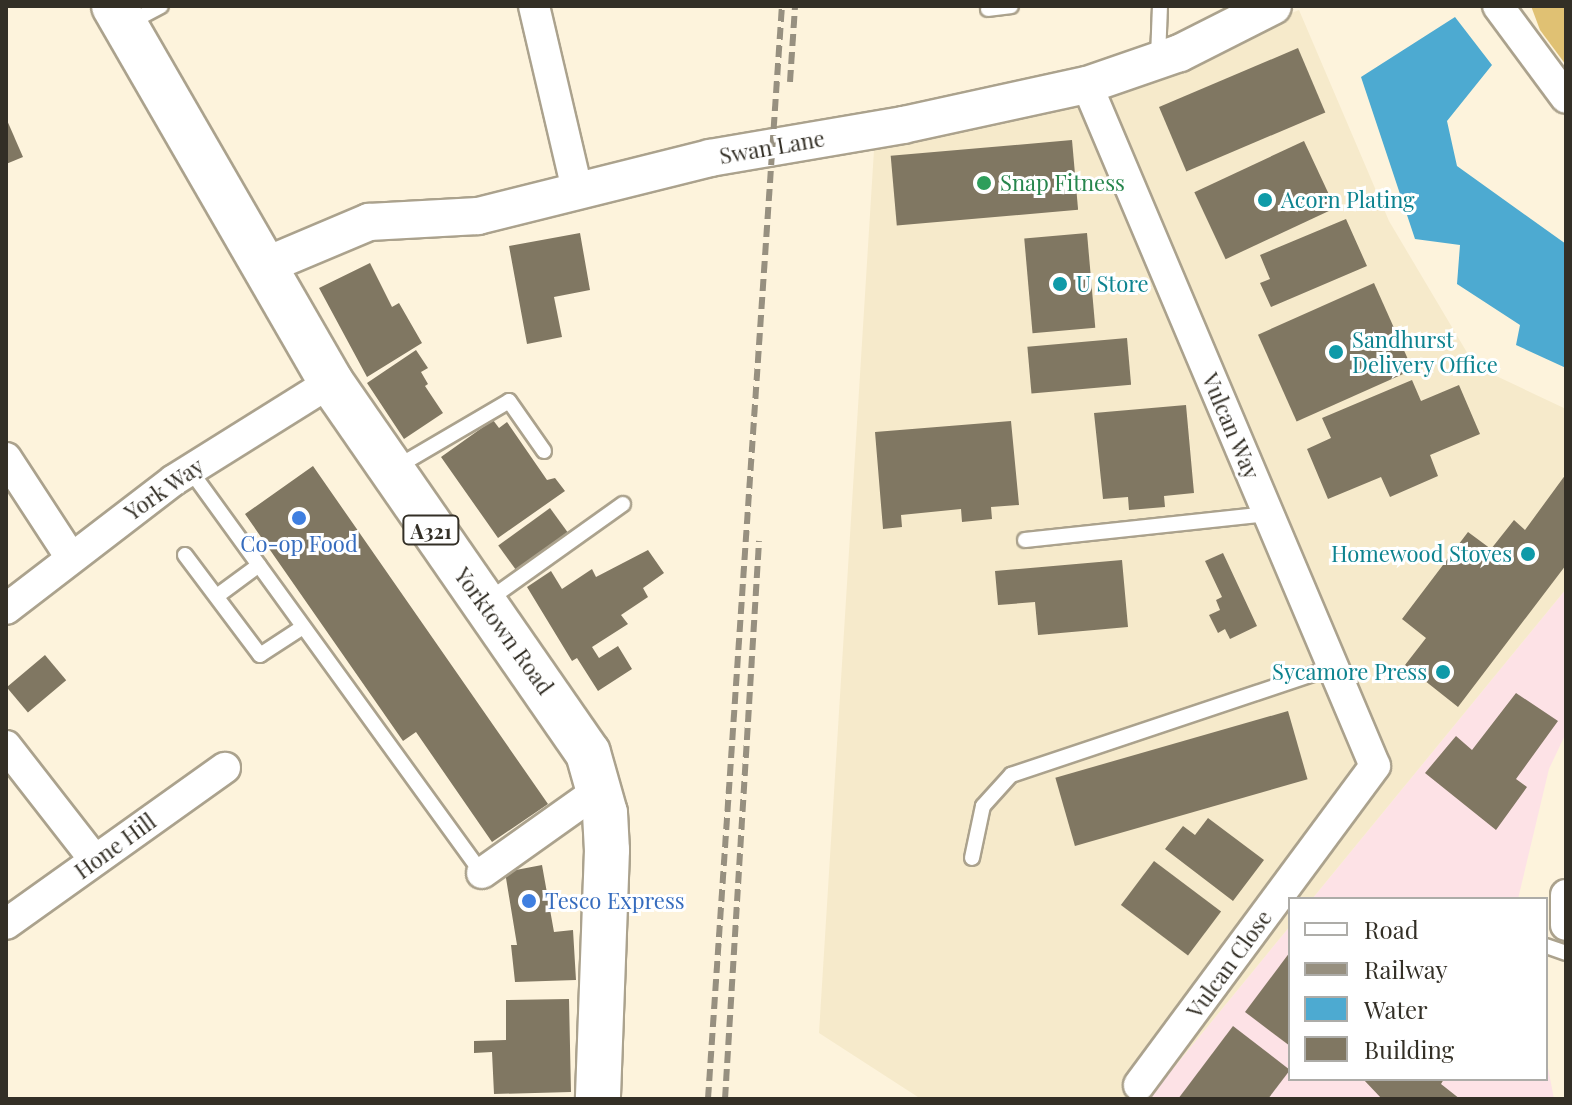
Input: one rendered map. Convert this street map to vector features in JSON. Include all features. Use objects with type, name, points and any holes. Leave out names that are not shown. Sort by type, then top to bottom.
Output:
[{"type":"main road","name":"Yorktown Road","points":[[134,12],[245,236],[267,265],[331,382],[483,604],[577,731],[599,790],[607,850],[596,919],[598,1099]]},
{"type":"street","points":[[534,6],[578,193]]},
{"type":"street","name":"Swan Lane","points":[[267,265],[369,222],[478,216],[710,158],[903,125],[1087,85],[1158,62],[1273,6]]},
{"type":"street","points":[[1498,6],[1566,98]]},
{"type":"street","name":"Vulcan Way","points":[[1087,85],[1375,766]]},
{"type":"street","name":"York Way","points":[[6,609],[70,556],[190,470],[331,382]]},
{"type":"street","points":[[6,458],[70,556]]},
{"type":"street","points":[[6,746],[94,859]]},
{"type":"street","name":"Vulcan Close","points":[[1139,1085],[1375,766]]},
{"type":"street","name":"Hone Hill","points":[[6,924],[225,768]]},
{"type":"street","points":[[482,873],[599,790]]},
{"type":"street","points":[[1566,895],[1566,925]]},
{"type":"lane","points":[[988,9],[1011,6]]},
{"type":"lane","points":[[1152,6],[1160,14],[1158,62]]},
{"type":"lane","points":[[391,470],[509,401],[544,451]]},
{"type":"lane","points":[[190,470],[482,873]]},
{"type":"lane","points":[[483,604],[623,504]]},
{"type":"lane","points":[[1025,540],[1268,514]]},
{"type":"lane","points":[[185,555],[260,655],[303,627]]},
{"type":"lane","points":[[217,596],[259,565]]},
{"type":"lane","points":[[972,858],[983,806],[1011,775],[1333,667]]},
{"type":"shaded area","points":[[1531,6],[1566,6],[1566,65],[1540,30]]},
{"type":"shaded area","points":[[1299,10],[1389,221],[1475,366],[1566,409],[1566,589],[1314,897],[1288,897],[1288,928],[1148,1099],[921,1099],[819,1033],[874,150],[1055,112]]},
{"type":"shaded area","points":[[1566,589],[1566,733],[1549,769],[1518,897],[1314,897]]},
{"type":"shaded area","points":[[1288,928],[1288,1081],[1548,1081],[1548,1068],[1554,1099],[1148,1099]]},
{"type":"water","points":[[1455,17],[1492,65],[1447,121],[1457,166],[1566,244],[1566,368],[1516,345],[1520,325],[1457,284],[1460,245],[1415,239],[1361,77]]},
{"type":"building","points":[[1298,48],[1325,112],[1186,171],[1159,107]]},
{"type":"building","points":[[6,118],[23,157],[6,164]]},
{"type":"building","name":"Snap Fitness","points":[[1072,140],[1078,210],[897,226],[891,156]]},
{"type":"building","name":"Acorn Plating","points":[[1304,141],[1335,208],[1226,259],[1194,192]]},
{"type":"building","points":[[1346,219],[1367,266],[1271,307],[1260,283],[1270,279],[1260,255]]},
{"type":"building","points":[[580,233],[590,290],[554,297],[562,337],[527,344],[509,246]]},
{"type":"building","name":"U Store","points":[[1087,233],[1095,328],[1033,333],[1024,238]]},
{"type":"building","points":[[370,263],[392,307],[399,303],[422,343],[367,377],[319,288]]},
{"type":"building","name":"Sandhurst Delivery Office","points":[[1374,283],[1413,370],[1297,421],[1258,335]]},
{"type":"building","points":[[1127,338],[1131,385],[1031,394],[1027,347]]},
{"type":"building","points":[[416,350],[428,368],[421,372],[428,384],[425,386],[443,413],[404,439],[367,383]]},
{"type":"building","points":[[1412,380],[1421,401],[1459,385],[1480,434],[1430,455],[1438,476],[1390,497],[1381,477],[1328,499],[1307,449],[1331,438],[1322,418]]},
{"type":"building","points":[[1186,405],[1194,493],[1164,496],[1165,507],[1129,510],[1128,497],[1103,499],[1094,413]]},
{"type":"building","points":[[493,420],[499,428],[507,422],[547,480],[555,478],[565,491],[498,538],[441,457]]},
{"type":"building","points":[[1011,421],[1019,505],[991,507],[992,519],[962,522],[961,509],[901,515],[902,527],[883,529],[875,432]]},
{"type":"building","points":[[313,466],[548,804],[492,842],[416,732],[403,741],[245,514]]},
{"type":"building","points":[[1566,474],[1566,565],[1458,707],[1405,665],[1426,638],[1402,619],[1468,532],[1491,549],[1514,520],[1525,530]]},
{"type":"building","points":[[550,508],[570,536],[518,573],[498,546]]},
{"type":"building","points":[[648,550],[664,573],[643,588],[648,597],[621,615],[628,624],[592,647],[599,658],[618,646],[632,669],[598,691],[577,658],[572,661],[527,587],[551,571],[562,589],[592,569],[596,577]]},
{"type":"building","points":[[1223,553],[1257,626],[1230,639],[1225,629],[1218,633],[1209,615],[1220,610],[1216,600],[1222,597],[1205,561]]},
{"type":"building","points":[[1122,560],[1128,627],[1038,635],[1035,602],[998,605],[995,571]]},
{"type":"building","points":[[45,655],[66,680],[28,712],[7,687]]},
{"type":"building","points":[[1516,693],[1558,721],[1516,779],[1527,787],[1496,830],[1425,773],[1456,736],[1472,750]]},
{"type":"building","points":[[1288,711],[1308,779],[1075,846],[1055,778]]},
{"type":"building","points":[[1208,818],[1264,860],[1233,901],[1165,849],[1183,826],[1195,835]]},
{"type":"building","points":[[1154,861],[1221,912],[1188,955],[1121,905]]},
{"type":"building","name":"Tesco Express","points":[[542,865],[554,932],[573,930],[576,980],[515,982],[511,945],[517,945],[505,872]]},
{"type":"building","points":[[1288,955],[1288,1044],[1245,1012]]},
{"type":"building","points":[[569,999],[571,1092],[494,1094],[492,1052],[474,1053],[474,1041],[506,1040],[506,1000]]},
{"type":"building","points":[[1233,1026],[1288,1068],[1268,1099],[1178,1099]]},
{"type":"building","points":[[1365,1081],[1443,1081],[1441,1084],[1460,1099],[1382,1099]]},
{"type":"railway","points":[[708,1099],[782,6]]},
{"type":"railway","points":[[790,82],[795,6]]},
{"type":"railway","points":[[725,1099],[759,541]]},
{"type":"place","name":"Snap Fitness","points":[[984,183]]},
{"type":"place","name":"Acorn Plating","points":[[1265,200]]},
{"type":"place","name":"U Store","points":[[1060,284]]},
{"type":"place","name":"Sandhurst Delivery Office","points":[[1336,352]]},
{"type":"place","name":"Co-op Food","points":[[299,518]]},
{"type":"place","name":"Homewood Stoves","points":[[1528,554]]},
{"type":"place","name":"Sycamore Press","points":[[1443,672]]},
{"type":"place","name":"Tesco Express","points":[[529,901]]}]
